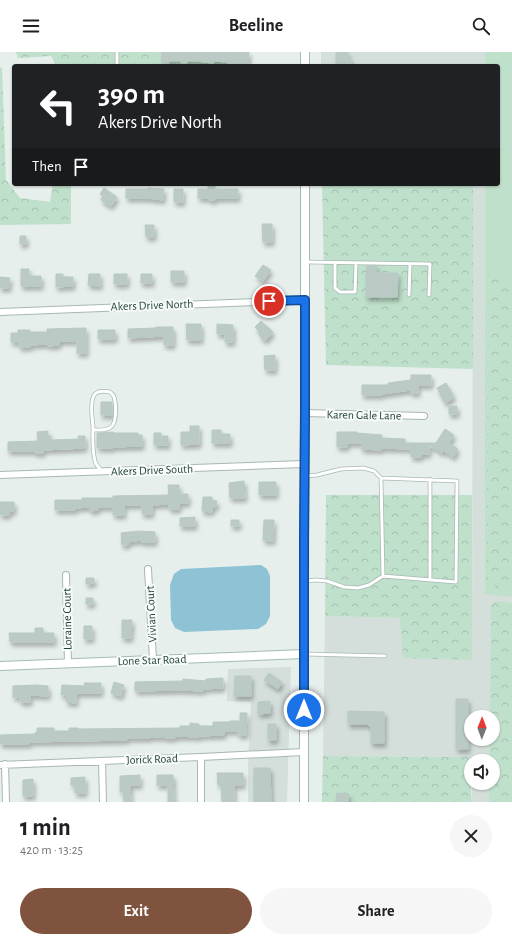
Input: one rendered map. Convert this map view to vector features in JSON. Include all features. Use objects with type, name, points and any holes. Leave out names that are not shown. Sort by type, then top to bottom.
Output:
[{"type":"main road","points":[[305,52],[305,64]]},
{"type":"main road","points":[[304,802],[305,186]]},
{"type":"main road","name":"Lone Star Road","points":[[0,666],[304,654]]},
{"type":"street","name":"Akers Drive North","points":[[0,312],[305,300]]},
{"type":"street","name":"Karen Gale Lane","points":[[305,414],[424,416]]},
{"type":"street","name":"Akers Drive South","points":[[0,475],[304,464]]},
{"type":"street","name":"Vivian Court","points":[[148,569],[153,660]]},
{"type":"street","name":"Loraine Court","points":[[66,575],[68,664]]},
{"type":"street","name":"Jorick Road","points":[[3,764],[304,752]]},
{"type":"street","points":[[201,757],[201,802]]},
{"type":"street","points":[[102,761],[103,802]]},
{"type":"street","points":[[3,764],[6,802]]},
{"type":"lane","points":[[117,52],[117,64]]},
{"type":"lane","points":[[305,262],[430,264],[429,295]]},
{"type":"lane","points":[[335,263],[335,288],[340,292],[355,292],[356,263]]},
{"type":"lane","points":[[409,295],[410,264]]},
{"type":"lane","points":[[93,430],[106,430],[111,428],[113,425],[115,418],[114,398],[113,394],[110,392],[100,391],[95,394],[92,404],[93,430],[95,460],[97,466],[102,471]]},
{"type":"lane","points":[[304,476],[317,475],[341,469],[363,468],[374,471],[381,478],[457,480],[456,582],[383,576],[369,585],[358,588],[344,587],[327,581],[304,581]]},
{"type":"lane","points":[[381,478],[383,576]]},
{"type":"lane","points":[[430,479],[430,580]]},
{"type":"lane","points":[[304,654],[385,656]]},
{"type":"shaded area","points":[[321,52],[512,52],[512,802],[471,802],[472,790],[500,790],[500,754],[464,754],[464,757],[323,756],[325,616],[400,618],[472,660],[473,186],[500,186],[500,64],[321,64]]},
{"type":"shaded area","points":[[291,667],[287,802],[248,802],[251,702],[227,701],[228,669]]},
{"type":"green space","points":[[16,52],[210,52],[227,60],[228,64],[55,64],[51,56],[18,58]]},
{"type":"green space","points":[[485,52],[512,52],[512,289],[505,286],[492,272],[488,276],[487,578],[498,589],[512,590],[512,597],[485,594],[485,186],[500,186],[500,64],[485,64]]},
{"type":"green space","points":[[0,67],[2,68],[6,180],[20,198],[50,202],[53,186],[71,186],[71,224],[0,225]]},
{"type":"green space","points":[[322,186],[473,186],[473,369],[326,365]]},
{"type":"green space","points":[[489,271],[492,272],[505,286],[512,289],[512,590],[498,589],[487,579]]},
{"type":"green space","points":[[326,495],[472,495],[472,660],[403,658],[400,618],[325,616]]},
{"type":"green space","points":[[496,601],[512,603],[512,802],[489,802],[489,790],[500,790],[500,754],[489,754],[489,746],[500,746],[500,710],[490,710],[491,606]]},
{"type":"green space","points":[[323,756],[464,757],[464,790],[471,790],[471,802],[322,802]]},
{"type":"water","points":[[261,565],[267,569],[270,576],[270,616],[266,624],[258,629],[184,632],[175,628],[171,620],[170,585],[174,574],[181,569]]},
{"type":"building","points":[[162,52],[249,52],[248,64],[214,61],[214,63],[189,61],[187,63],[181,63],[181,61],[169,61],[169,63],[162,63]]},
{"type":"building","points":[[336,52],[348,52],[348,59],[351,59],[351,64],[336,64]]},
{"type":"building","points":[[208,186],[215,186],[215,189],[238,189],[238,198],[215,198],[215,200],[209,200],[209,198],[198,198],[198,189],[208,189]]},
{"type":"building","points":[[104,188],[117,197],[111,206],[101,200],[103,196],[100,194]]},
{"type":"building","points":[[126,189],[164,189],[163,200],[126,198]]},
{"type":"building","points":[[174,189],[183,189],[183,202],[174,202]]},
{"type":"building","points":[[262,224],[272,224],[272,242],[263,242]]},
{"type":"building","points":[[145,225],[154,225],[154,237],[146,237]]},
{"type":"building","points":[[20,236],[26,236],[26,244],[20,244]]},
{"type":"building","points":[[263,265],[271,270],[263,281],[255,276]]},
{"type":"building","points":[[367,266],[377,266],[376,273],[398,273],[397,297],[366,297]]},
{"type":"building","points":[[21,269],[29,269],[29,276],[41,276],[41,286],[21,286]]},
{"type":"building","points":[[171,271],[184,271],[184,282],[171,282]]},
{"type":"building","points":[[56,274],[63,274],[63,277],[73,277],[73,286],[56,287]]},
{"type":"building","points":[[89,274],[100,274],[100,286],[88,285]]},
{"type":"building","points":[[114,274],[127,274],[127,284],[114,284]]},
{"type":"building","points":[[141,274],[152,274],[152,283],[141,283]]},
{"type":"building","points":[[0,277],[10,278],[9,288],[0,288]]},
{"type":"building","points":[[261,321],[273,332],[265,341],[259,335],[261,333],[255,327]]},
{"type":"building","points":[[186,324],[201,324],[201,340],[187,340]]},
{"type":"building","points":[[217,324],[233,325],[233,342],[225,342],[225,334],[217,334]]},
{"type":"building","points":[[173,327],[173,345],[164,345],[164,336],[128,338],[128,329]]},
{"type":"building","points":[[86,328],[86,353],[77,353],[77,341],[59,341],[59,345],[30,345],[30,347],[19,347],[19,342],[11,342],[11,333],[18,333],[18,330],[47,332],[47,329]]},
{"type":"building","points":[[98,330],[115,330],[115,339],[98,339]]},
{"type":"building","points":[[275,355],[275,370],[265,370],[264,356]]},
{"type":"building","points":[[411,375],[431,375],[431,385],[418,385],[418,393],[411,393],[411,390],[382,395],[362,395],[362,385],[388,385],[388,383],[411,380]]},
{"type":"building","points":[[446,383],[453,395],[453,398],[445,403],[437,388]]},
{"type":"building","points":[[101,402],[112,402],[112,415],[101,415]]},
{"type":"building","points":[[449,406],[457,406],[457,414],[449,414]]},
{"type":"building","points":[[190,426],[199,426],[199,444],[181,445],[181,432],[190,432]]},
{"type":"building","points":[[445,429],[454,435],[449,443],[458,449],[453,457],[444,451],[442,453],[429,445],[429,454],[421,454],[421,457],[411,457],[411,449],[361,449],[362,443],[347,443],[347,447],[337,447],[337,432],[357,432],[382,435],[381,438],[405,439],[405,443],[436,443]]},
{"type":"building","points":[[212,430],[221,430],[221,434],[230,434],[230,443],[212,443]]},
{"type":"building","points":[[48,431],[48,436],[51,436],[51,440],[79,439],[78,436],[85,436],[85,448],[43,450],[43,453],[35,453],[35,451],[8,451],[8,442],[38,441],[37,432]]},
{"type":"building","points":[[97,433],[138,433],[138,435],[142,435],[142,446],[97,448]]},
{"type":"building","points":[[154,433],[161,433],[161,436],[168,436],[168,445],[154,445]]},
{"type":"building","points":[[244,481],[245,498],[230,498],[229,483]]},
{"type":"building","points":[[259,482],[276,482],[276,495],[259,495]]},
{"type":"building","points":[[168,485],[179,485],[179,494],[188,494],[188,503],[179,503],[179,509],[169,509],[169,504],[152,505],[152,514],[142,514],[142,505],[124,505],[124,515],[113,515],[113,507],[98,507],[98,510],[90,511],[90,507],[75,508],[75,510],[55,510],[55,500],[113,498],[113,496],[169,495]]},
{"type":"building","points":[[203,497],[212,497],[212,500],[217,501],[216,507],[212,507],[212,512],[202,511]]},
{"type":"building","points":[[0,502],[14,502],[14,511],[9,511],[9,515],[0,515]]},
{"type":"building","points":[[195,517],[195,526],[180,526],[180,518]]},
{"type":"building","points":[[231,520],[239,520],[239,526],[231,526]]},
{"type":"building","points":[[264,520],[274,520],[273,541],[263,540]]},
{"type":"building","points":[[138,531],[155,532],[155,542],[141,542],[141,540],[128,542],[128,545],[122,545],[121,533]]},
{"type":"building","points":[[86,578],[94,578],[94,583],[86,584]]},
{"type":"building","points":[[86,598],[93,598],[93,604],[86,604]]},
{"type":"building","points":[[122,620],[132,620],[131,638],[122,638]]},
{"type":"building","points":[[84,626],[92,626],[92,639],[84,639]]},
{"type":"building","points":[[35,628],[43,628],[43,633],[54,633],[54,642],[10,642],[9,633],[35,633]]},
{"type":"building","points":[[269,673],[282,682],[278,689],[264,680]]},
{"type":"building","points":[[235,676],[251,676],[251,696],[234,696]]},
{"type":"building","points":[[223,678],[223,688],[203,689],[203,691],[135,691],[135,682],[183,681],[183,679],[206,681],[206,679]]},
{"type":"building","points":[[114,682],[124,685],[121,696],[111,693]]},
{"type":"building","points":[[84,683],[101,683],[101,693],[76,693],[76,703],[66,702],[67,695],[61,695],[62,685],[85,686]]},
{"type":"building","points":[[13,686],[48,686],[48,696],[30,695],[30,702],[20,702],[20,697],[13,697]]},
{"type":"building","points":[[456,699],[468,699],[468,710],[464,710],[464,746],[468,746],[468,749],[456,749]]},
{"type":"building","points":[[270,701],[270,713],[258,714],[258,702]]},
{"type":"building","points":[[348,711],[384,712],[384,743],[371,743],[371,728],[367,724],[348,724]]},
{"type":"building","points":[[240,713],[247,713],[246,735],[238,735],[238,731],[224,731],[224,735],[199,737],[175,736],[175,738],[150,737],[127,738],[127,740],[0,744],[0,735],[35,734],[37,732],[37,728],[54,728],[54,731],[69,731],[69,728],[180,728],[180,726],[190,726],[190,723],[199,724],[199,726],[213,726],[213,722],[240,721]]},
{"type":"building","points":[[268,724],[276,724],[276,740],[268,740]]},
{"type":"building","points":[[254,768],[270,768],[271,802],[254,802]]},
{"type":"building","points":[[217,773],[243,773],[243,785],[234,785],[234,802],[222,802],[221,785],[218,785]]},
{"type":"building","points":[[140,775],[140,785],[130,785],[131,802],[124,802],[123,792],[120,792],[120,776]]},
{"type":"building","points":[[157,775],[173,775],[174,802],[168,802],[168,785],[157,785]]},
{"type":"building","points":[[85,777],[85,793],[75,793],[75,785],[71,785],[71,778]]},
{"type":"building","points":[[33,779],[33,796],[23,796],[23,780]]},
{"type":"building","points":[[337,793],[349,794],[348,802],[336,802]]},
{"type":"route","points":[[269,301],[305,300],[304,710]]}]
